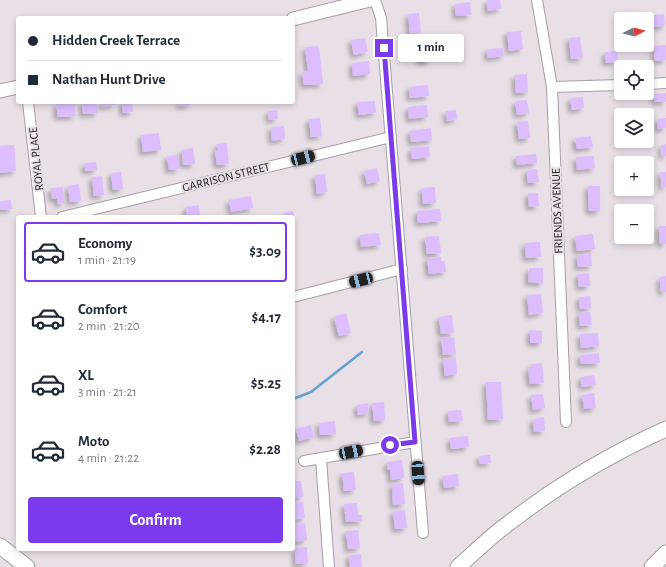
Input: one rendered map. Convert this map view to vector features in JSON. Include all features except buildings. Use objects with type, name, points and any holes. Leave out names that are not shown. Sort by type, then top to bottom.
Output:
[{"type":"highway","points":[[458,567],[508,524],[544,497],[600,461],[666,429]]},
{"type":"highway","points":[[0,546],[27,567]]},
{"type":"highway","points":[[652,567],[666,553]]},
{"type":"main road","points":[[295,19],[370,0]]},
{"type":"main road","points":[[0,91],[16,87]]},
{"type":"street","points":[[375,0],[382,18],[422,533]]},
{"type":"street","name":"FRIENDS AVENUE","points":[[537,0],[552,87],[566,422]]},
{"type":"street","points":[[654,84],[666,83]]},
{"type":"street","points":[[552,87],[614,84]]},
{"type":"street","name":"ROYAL PLACE","points":[[28,104],[41,215]]},
{"type":"street","name":"GARRISON STREET","points":[[70,215],[391,137]]},
{"type":"street","points":[[295,296],[402,269]]},
{"type":"street","points":[[304,461],[321,459],[365,449],[415,442]]},
{"type":"street","points":[[321,459],[329,567]]},
{"type":"waterway","points":[[295,398],[311,392],[362,352]]},
{"type":"route","points":[[384,48],[415,442],[390,445]]}]
